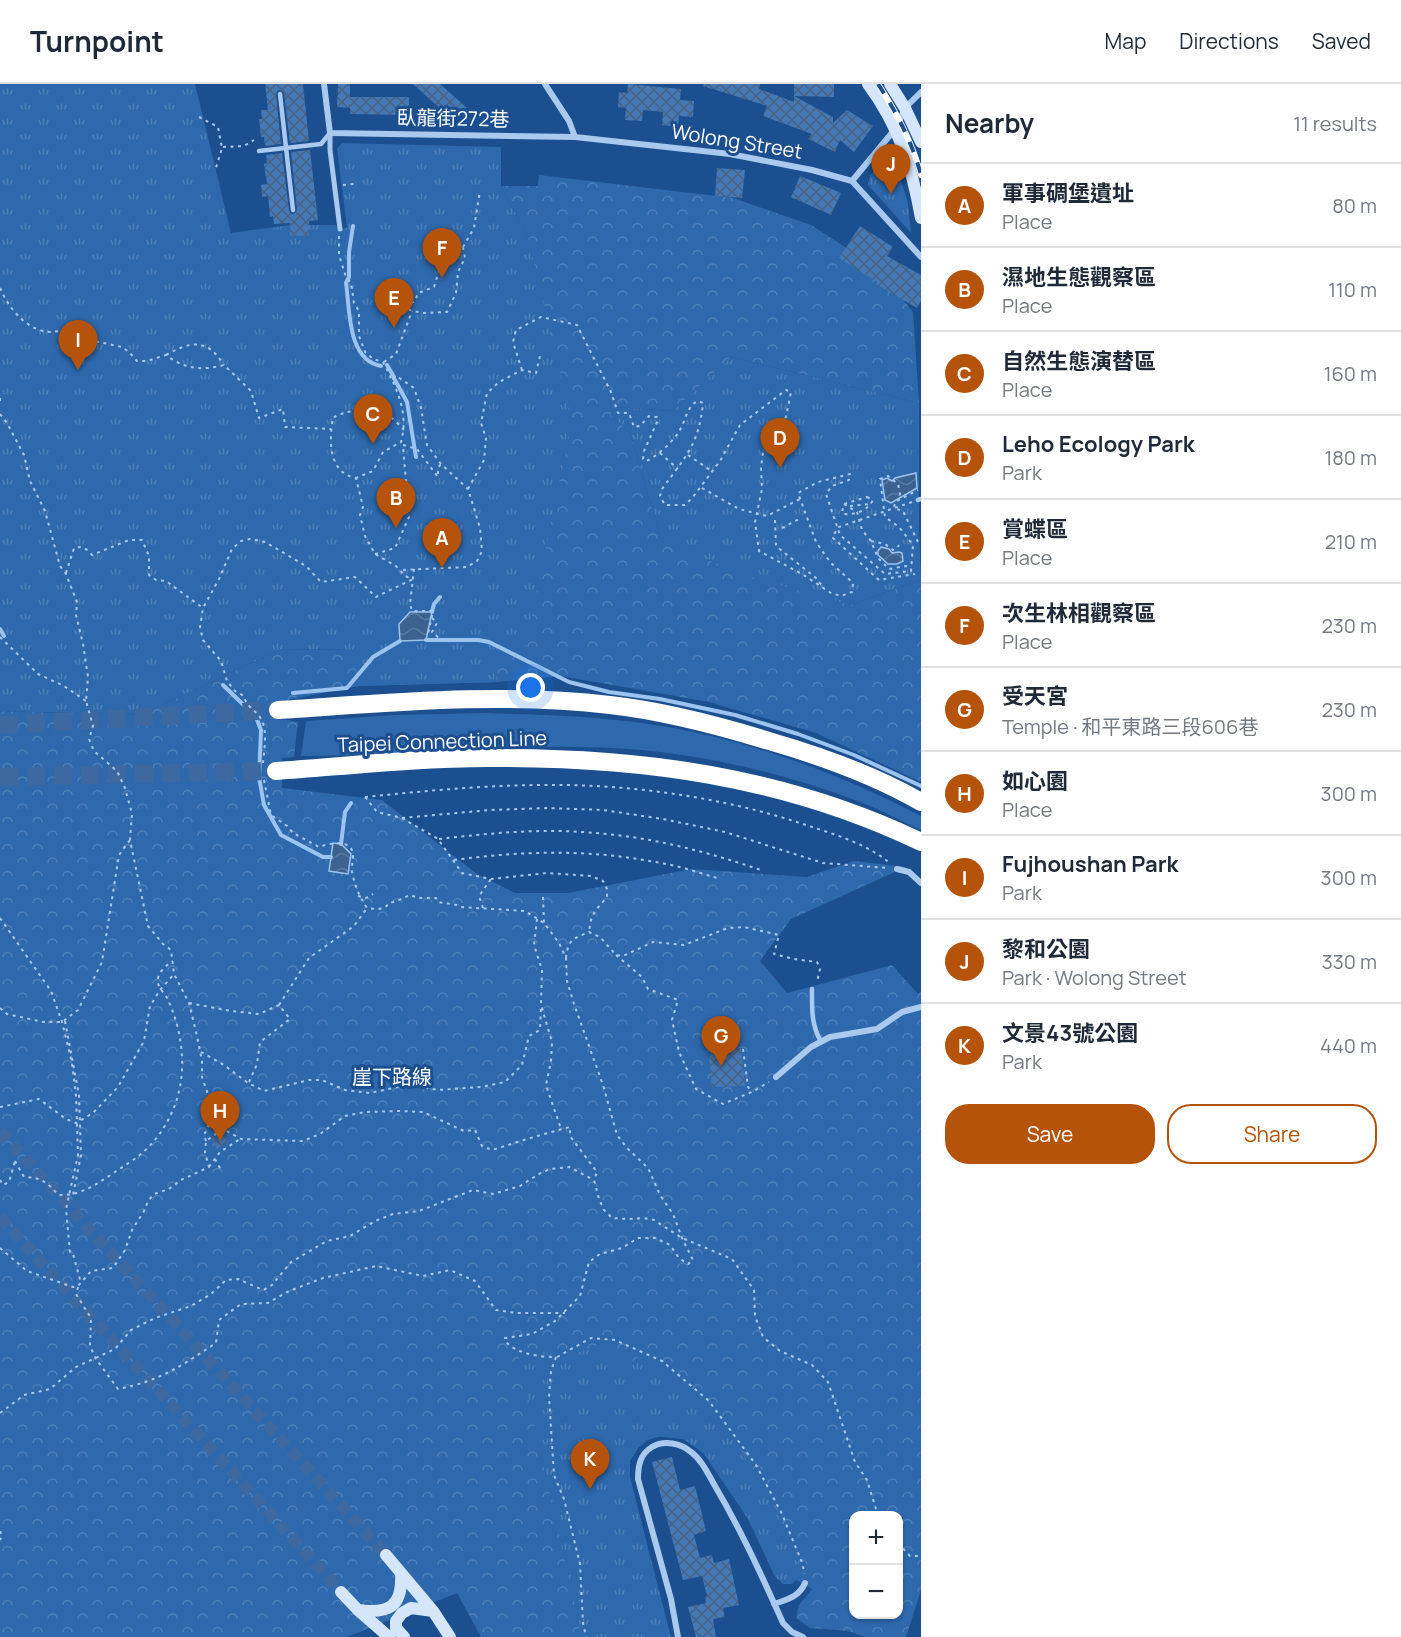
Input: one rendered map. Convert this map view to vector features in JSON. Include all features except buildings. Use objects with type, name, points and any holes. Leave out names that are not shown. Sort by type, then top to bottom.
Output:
[{"type":"highway","name":"Taipei Connection Line","points":[[278,710],[424,700],[482,699],[609,705],[677,717],[795,748],[850,768],[921,802]]},
{"type":"highway","name":"Taipei Connection Line","points":[[267,771],[487,758],[558,759],[669,767],[735,778],[783,790],[890,827],[921,842]]},
{"type":"main road","points":[[868,84],[896,128],[906,155],[921,218]]},
{"type":"main road","points":[[890,84],[905,108],[921,142]]},
{"type":"main road","points":[[386,1555],[433,1611],[450,1637]]},
{"type":"main road","points":[[358,1610],[377,1613],[396,1602],[402,1588],[401,1573]]},
{"type":"main road","points":[[341,1592],[389,1637]]},
{"type":"main road","points":[[404,1637],[396,1628],[396,1621],[402,1612],[411,1608],[433,1611]]},
{"type":"street","points":[[324,84],[340,229]]},
{"type":"street","points":[[545,84],[569,121],[575,137]]},
{"type":"street","points":[[921,92],[905,108],[896,128],[852,182],[921,257]]},
{"type":"street","name":"臥龍街272巷","points":[[330,133],[575,137]]},
{"type":"street","name":"Wolong Street","points":[[575,137],[730,154],[812,170],[852,182]]},
{"type":"street","points":[[897,869],[909,872],[921,884]]},
{"type":"street","points":[[776,1077],[820,1042],[839,1034],[854,1034],[877,1029],[902,1012],[921,1007]]},
{"type":"street","points":[[678,1637],[665,1578],[638,1479],[638,1466],[642,1456],[649,1448],[658,1444],[681,1446],[698,1458],[740,1529],[783,1623],[792,1632],[803,1637]]},
{"type":"street","points":[[774,1604],[795,1597],[805,1583]]},
{"type":"lane","points":[[280,94],[293,210]]},
{"type":"lane","points":[[259,152],[321,144],[330,133]]},
{"type":"lane","points":[[812,989],[812,1017],[820,1042]]},
{"type":"path","points":[[199,117],[218,127],[222,148],[215,171]]},
{"type":"path","points":[[222,148],[244,146],[254,140]]},
{"type":"path","points":[[334,187],[354,184]]},
{"type":"path","points":[[404,303],[402,308],[412,311],[447,312],[456,293],[458,272],[465,258],[463,247],[474,228],[480,191]]},
{"type":"path","points":[[340,229],[339,255],[346,277],[351,283],[354,303],[359,311],[359,336],[365,352],[373,359],[383,362],[398,392],[404,412],[402,444],[409,517],[395,548],[375,554]]},
{"type":"path","points":[[379,296],[410,304],[416,301],[418,293],[434,287],[444,259],[453,249],[463,247]]},
{"type":"path","points":[[0,288],[11,307],[34,329],[55,332],[69,328],[85,339],[122,346],[136,361],[147,362],[188,344],[201,345],[217,355],[251,391],[259,418],[283,409],[285,427],[331,429]]},
{"type":"path","points":[[383,362],[396,354],[412,311]]},
{"type":"path","points":[[522,370],[513,342],[516,330],[541,317],[577,325],[611,392],[618,413],[629,413],[634,427],[640,426],[649,416],[655,416],[658,420],[644,452],[643,459],[649,461],[680,431],[690,405],[698,401],[703,404],[701,424],[688,454],[662,489],[660,496],[665,505],[686,504],[702,488],[740,425],[786,390],[790,392],[786,417],[781,427],[768,440],[763,452],[762,489],[755,522],[759,551],[841,596],[852,592],[853,583],[830,562],[816,542],[798,493],[818,482],[850,474],[849,480],[832,486],[826,494],[840,535],[885,574],[911,571],[913,545],[899,526],[885,517],[880,479],[888,476],[898,484],[901,499]]},
{"type":"path","points":[[166,355],[180,363],[204,369],[224,365]]},
{"type":"path","points":[[468,489],[484,460],[486,438],[481,423],[486,393],[499,382],[522,370],[536,373],[540,356]]},
{"type":"path","points":[[392,379],[398,377],[414,388],[421,408],[427,445],[441,464],[468,489],[480,528],[482,551],[477,561],[467,567],[402,570]]},
{"type":"path","points":[[404,430],[385,414],[369,411],[340,413],[333,418],[331,429],[334,464],[348,477],[356,478],[373,471],[383,452],[402,444],[417,449],[438,477],[438,468],[441,464]]},
{"type":"path","points":[[0,414],[8,423],[24,455],[30,481],[45,511],[57,557],[77,602],[76,615],[87,664],[86,701],[93,726],[89,739],[94,751],[117,771],[125,788],[130,806],[130,840],[148,926],[171,950],[174,974],[189,1003],[201,1052],[202,1077],[211,1103],[220,1113],[214,1114],[204,1135],[209,1167]]},
{"type":"path","points":[[659,452],[678,469]]},
{"type":"path","points":[[688,454],[711,471]]},
{"type":"path","points":[[356,478],[363,507],[360,515],[365,536],[375,554],[402,570],[405,576],[413,579]]},
{"type":"path","points":[[702,488],[740,509],[767,516],[800,499]]},
{"type":"path","points":[[894,508],[895,502],[918,490]]},
{"type":"path","points":[[867,496],[873,500],[871,504],[852,514],[842,512],[846,505],[867,496]]},
{"type":"path","points":[[915,574],[879,580],[832,537],[838,527],[920,500]]},
{"type":"path","points":[[846,505],[871,504]]},
{"type":"path","points":[[846,505],[857,512],[862,530],[871,541],[878,558],[889,569],[906,566],[911,568]]},
{"type":"path","points":[[894,508],[903,511],[918,542]]},
{"type":"path","points":[[782,528],[800,519]]},
{"type":"path","points":[[775,520],[776,546],[816,578],[825,589]]},
{"type":"path","points":[[413,579],[376,597],[355,577],[321,582],[306,566],[265,542],[250,539],[232,549],[203,608],[200,627],[203,640],[221,662],[227,681],[234,691],[244,696],[246,703],[261,719],[265,730],[271,815],[293,833],[319,847],[329,843],[342,843],[351,850],[354,855],[351,869],[358,896],[367,908],[380,910],[387,907],[389,903],[397,902],[410,895],[419,898],[436,898],[438,902],[461,907],[525,911],[544,923],[559,943],[566,958]]},
{"type":"path","points":[[66,574],[74,548],[87,549],[92,555],[129,540],[142,540],[149,556],[149,575],[156,580],[166,581],[203,608]]},
{"type":"path","points":[[871,541],[885,544],[893,550],[899,545]]},
{"type":"path","points":[[414,569],[410,604],[412,611],[433,611],[429,634]]},
{"type":"path","points":[[432,618],[437,623],[432,632],[439,638]]},
{"type":"path","points":[[0,637],[38,674],[64,686],[86,701]]},
{"type":"path","points":[[589,933],[596,911],[607,897],[607,889],[603,881],[591,876],[547,873],[491,879],[462,873],[438,839],[402,818],[377,812],[365,797],[476,787],[548,784],[665,793],[730,804],[779,816],[832,833],[881,855],[897,869]]},
{"type":"path","points":[[402,818],[513,809],[603,810],[725,832],[823,863],[897,869]]},
{"type":"path","points":[[438,839],[506,832],[596,833],[659,842],[720,856],[761,870]]},
{"type":"path","points":[[0,1008],[7,1014],[43,1022],[64,1021],[78,1010],[102,962],[119,855],[130,840]]},
{"type":"path","points":[[453,860],[546,851],[594,854],[656,862],[717,878]]},
{"type":"path","points":[[483,908],[479,896],[491,879]]},
{"type":"path","points":[[358,896],[366,898],[373,894]]},
{"type":"path","points":[[543,897],[544,923]]},
{"type":"path","points":[[189,1003],[259,1014],[279,1005],[309,958],[354,926],[367,908]]},
{"type":"path","points":[[0,918],[51,991],[64,1021],[74,1063],[79,1095],[81,1155],[66,1209],[70,1247],[81,1283]]},
{"type":"path","points":[[537,918],[534,945],[542,970],[541,1005],[552,1042],[546,1085],[561,1129]]},
{"type":"path","points":[[616,954],[623,956],[653,942],[684,945],[728,928],[744,927],[779,935],[774,954],[817,962],[820,969],[816,990],[812,989]]},
{"type":"path","points":[[776,1077],[754,1091],[723,1104],[696,1089],[679,1052],[672,1020],[678,1000],[648,989],[642,977],[600,937],[589,933],[573,938],[567,946],[567,981],[581,1027],[603,1085],[617,1135],[648,1168],[660,1195],[673,1214],[693,1260],[688,1264],[679,1258],[670,1245],[655,1238],[638,1238],[622,1248],[600,1254],[589,1262],[580,1296],[565,1313],[532,1334],[505,1338],[514,1349],[556,1357],[591,1338],[615,1340],[662,1361],[709,1401],[756,1465],[772,1494],[803,1564],[805,1583]]},
{"type":"path","points":[[0,1180],[3,1185],[9,1182],[15,1161],[24,1177],[38,1177],[51,1186],[58,1195],[71,1195],[84,1191],[144,1152],[163,1128],[175,1105],[182,1069],[180,1033],[167,997],[160,990],[158,979],[163,968],[173,961]]},
{"type":"path","points":[[75,1123],[93,1113],[118,1087],[144,1041],[150,1006],[174,974]]},
{"type":"path","points":[[248,1083],[257,1064],[260,1042],[291,1019],[279,1005]]},
{"type":"path","name":"崖下路線","points":[[201,1052],[264,1091],[309,1080],[322,1080],[345,1090],[370,1093],[416,1086],[438,1090],[481,1087],[506,1082],[522,1065],[529,1036],[540,1030],[541,1005]]},
{"type":"path","points":[[64,1021],[76,1096],[75,1123],[78,1155],[71,1195]]},
{"type":"path","points":[[743,1049],[748,1087],[749,1090],[754,1091]]},
{"type":"path","points":[[0,1107],[39,1099],[75,1123]]},
{"type":"path","points":[[565,1313],[516,1313],[496,1310],[475,1281],[450,1270],[423,1276],[376,1266],[323,1278],[289,1291],[268,1303],[241,1304],[219,1320],[216,1343],[172,1372],[143,1384],[118,1389],[96,1359],[90,1346],[91,1318],[76,1294],[78,1286],[91,1271],[113,1268],[125,1250],[132,1230],[148,1201],[154,1194],[169,1189],[181,1180],[209,1167],[232,1143],[241,1139],[303,1141],[320,1134],[345,1116],[365,1112],[423,1113],[464,1131],[475,1130],[482,1146],[492,1150],[570,1127],[570,1136],[597,1172],[594,1180],[604,1210],[612,1218],[654,1220],[682,1238],[732,1259],[754,1290],[755,1316],[763,1337],[780,1351],[812,1365],[823,1376],[832,1393],[855,1462],[867,1480],[878,1511]]},
{"type":"path","points":[[206,1142],[223,1129],[241,1139]]},
{"type":"path","points":[[215,1159],[221,1170]]},
{"type":"path","points":[[0,1413],[24,1395],[50,1389],[76,1366],[115,1349],[131,1330],[155,1318],[191,1306],[211,1294],[226,1280],[238,1279],[263,1290],[272,1285],[291,1262],[327,1241],[350,1236],[375,1221],[393,1214],[419,1211],[473,1190],[493,1194],[520,1186],[539,1173],[550,1169],[569,1167],[594,1180]]},
{"type":"path","points":[[0,1254],[1,1249],[27,1271],[73,1287],[78,1286]]},
{"type":"path","points":[[556,1357],[551,1371],[549,1397],[554,1475],[564,1499],[580,1564],[583,1623],[586,1637]]},
{"type":"path","points":[[0,1531],[2,1536],[0,1540]]},
{"type":"path","points":[[903,1549],[910,1556],[921,1556]]},
{"type":"green space","points":[[0,84],[195,84],[231,233],[290,225],[290,236],[308,236],[309,225],[336,225],[337,229],[347,228],[337,149],[342,143],[501,147],[501,186],[528,237],[572,422],[524,653],[498,653],[497,682],[359,686],[353,650],[281,649],[141,715],[0,711]]},
{"type":"green space","points":[[881,161],[895,161],[908,203],[911,233],[868,185],[870,176]]},
{"type":"green space","points":[[539,175],[733,198],[811,225],[876,267],[913,312],[919,403],[731,357],[673,411],[615,407],[611,415],[630,433],[662,542],[851,605],[921,580],[921,782],[816,733],[709,702],[561,676],[497,682],[359,686],[277,702],[281,719],[298,722],[294,757],[282,758],[282,788],[382,800],[477,874],[515,893],[568,893],[691,869],[807,877],[854,861],[906,867],[791,919],[760,961],[787,993],[892,965],[918,994],[921,992],[921,1590],[906,1637],[865,1637],[848,1631],[810,1628],[796,1618],[799,1605],[812,1589],[796,1580],[791,1584],[783,1584],[776,1577],[744,1510],[702,1451],[683,1439],[661,1436],[648,1440],[638,1448],[630,1460],[629,1473],[648,1549],[590,1637],[481,1637],[457,1593],[347,1637],[0,1637],[0,711],[141,715],[281,649],[524,653],[528,237],[501,186],[538,186]]},
{"type":"green space","points":[[731,357],[919,403],[921,580],[851,605],[748,576],[662,542],[630,433],[611,415],[614,407],[673,411]]},
{"type":"green space","points":[[485,713],[628,721],[719,738],[823,771],[889,800],[921,816],[921,830],[863,803],[789,778],[721,762],[652,751],[548,747],[301,756],[306,721],[395,715]]},
{"type":"green space","points":[[516,1345],[565,1357],[599,1345],[603,1352],[631,1362],[639,1357],[675,1378],[691,1391],[731,1435],[772,1502],[798,1560],[797,1577],[792,1584],[785,1584],[775,1577],[748,1519],[704,1454],[684,1439],[654,1436],[640,1445],[630,1461],[630,1478],[671,1637],[582,1637]]},
{"type":"water","points":[[916,473],[917,488],[891,503],[885,500],[882,480],[887,478],[892,481],[895,478]]},
{"type":"water","points":[[881,547],[889,549],[892,553],[902,553],[903,561],[888,564],[878,555]]},
{"type":"water","points":[[410,612],[432,612],[426,640],[400,641],[399,624]]},
{"type":"water","points":[[333,843],[341,844],[351,854],[348,874],[329,871]]},
{"type":"waterway","points":[[353,226],[349,252],[349,277],[346,283],[352,332],[362,354],[370,362],[381,366]]},
{"type":"waterway","points":[[387,365],[394,377]]},
{"type":"waterway","points":[[395,380],[407,402],[416,457]]},
{"type":"waterway","points":[[432,612],[434,604],[440,597]]},
{"type":"waterway","points":[[0,629],[4,636]]},
{"type":"waterway","points":[[426,640],[489,642],[569,682],[609,692],[660,699],[735,715],[798,734],[854,755],[921,786]]},
{"type":"waterway","points":[[293,693],[347,688],[373,657],[400,641]]},
{"type":"waterway","points":[[223,685],[256,717],[261,730],[259,777],[264,805],[281,835],[323,857],[331,857]]},
{"type":"waterway","points":[[341,844],[345,812],[351,803]]},
{"type":"tunnel","points":[[0,725],[278,710]]},
{"type":"tunnel","points":[[0,777],[276,771]]},
{"type":"tunnel","points":[[0,1131],[386,1555]]},
{"type":"tunnel","points":[[0,1217],[341,1592]]},
{"type":"railway","points":[[878,84],[903,128],[921,175]]},
{"type":"place","name":"黎和公園","points":[[891,194]]},
{"type":"place","name":"次生林相觀察區","points":[[442,278]]},
{"type":"place","name":"賞蝶區","points":[[394,328]]},
{"type":"place","name":"Fujhoushan Park","points":[[78,370]]},
{"type":"place","name":"自然生態演替區","points":[[373,444]]},
{"type":"place","name":"Leho Ecology Park","points":[[780,468]]},
{"type":"place","name":"濕地生態觀察區","points":[[396,528]]},
{"type":"place","name":"軍事碉堡遺址","points":[[442,568]]},
{"type":"place","name":"受天宮","points":[[721,1066]]},
{"type":"place","name":"如心園","points":[[220,1141]]},
{"type":"place","name":"文景43號公園","points":[[590,1489]]}]
